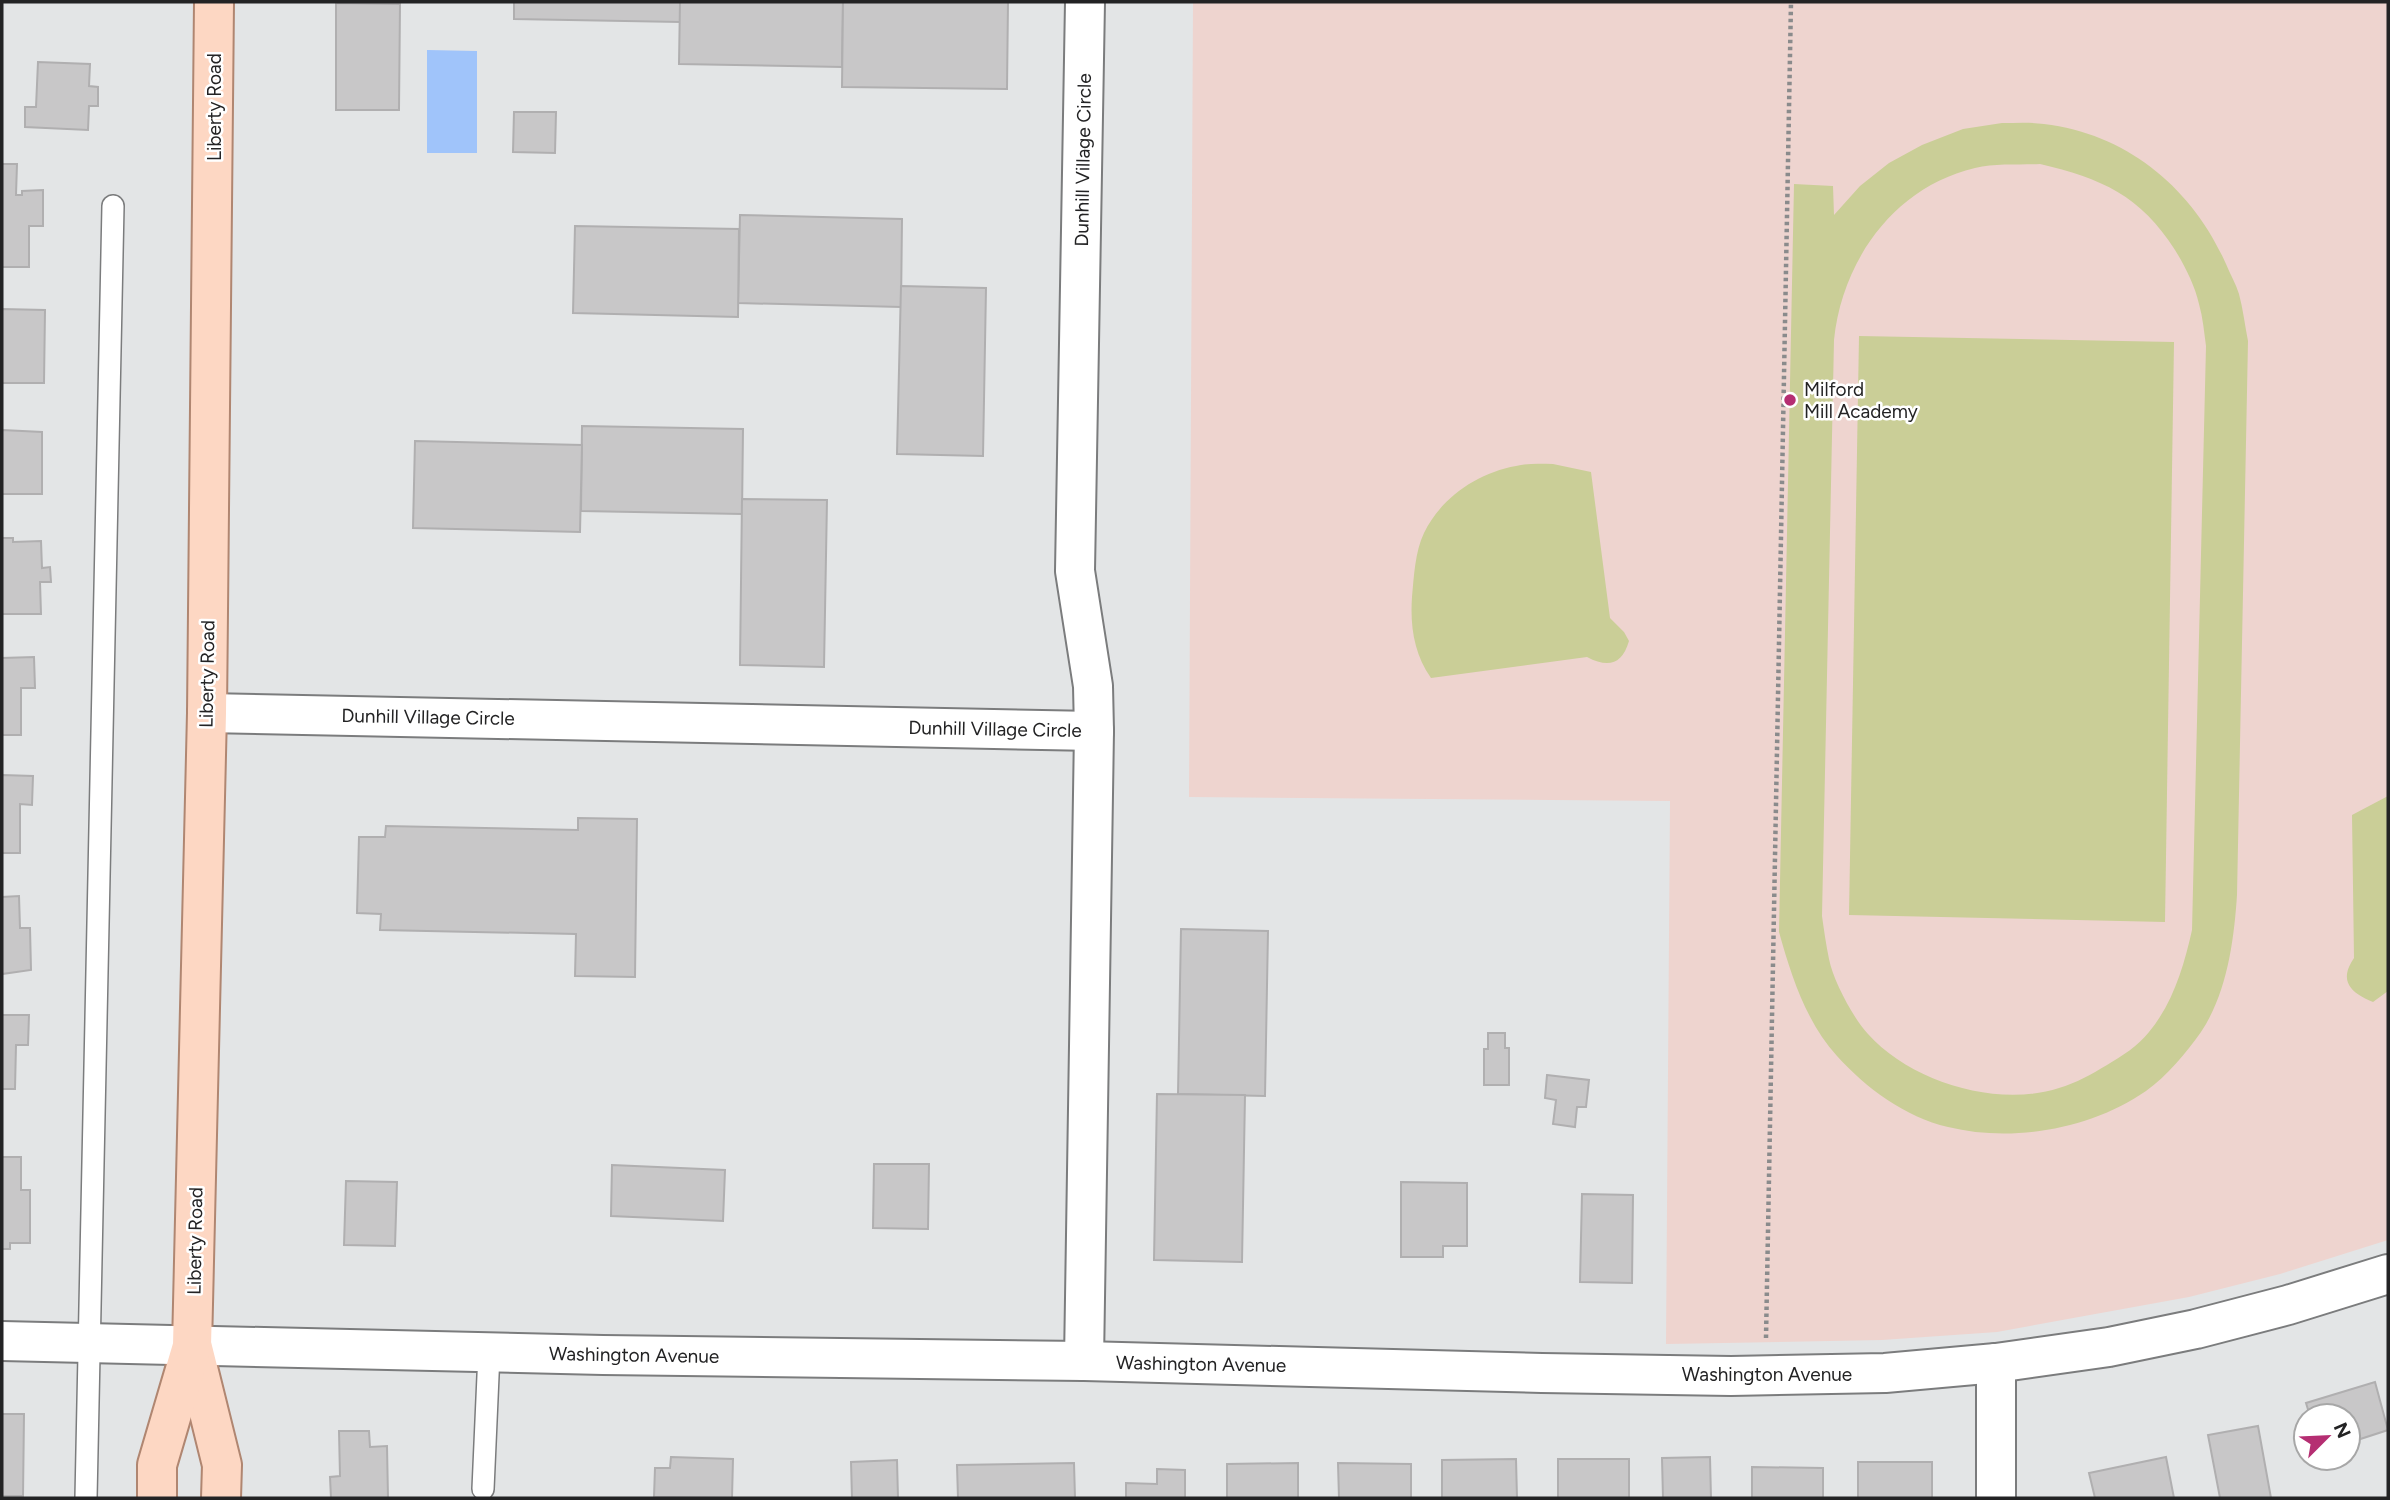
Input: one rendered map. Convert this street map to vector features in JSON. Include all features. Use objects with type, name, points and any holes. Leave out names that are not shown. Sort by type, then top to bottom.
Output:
[{"type":"main road","name":"Liberty Road","points":[[157,1498],[157,1465],[192,1346],[207,713],[214,2]]},
{"type":"main road","name":"Dunhill Village Circle","points":[[207,713],[1094,731],[1093,686],[1076,571],[1085,2]]},
{"type":"main road","points":[[1084,1361],[1094,731]]},
{"type":"main road","name":"Washington Avenue","points":[[2,1341],[489,1353],[1084,1361],[1555,1373],[1885,1373],[1996,1363],[2109,1347],[2196,1329],[2288,1305],[2388,1274]]},
{"type":"main road","name":"Liberty Road","points":[[192,1346],[222,1465],[221,1498]]},
{"type":"main road","points":[[1996,1363],[1996,1498]]},
{"type":"lane","points":[[86,1498],[113,206]]},
{"type":"lane","points":[[483,1489],[489,1353]]},
{"type":"path","points":[[1765,1375],[1791,2]]},
{"type":"shaded area","name":"Milford Mill Academy","points":[[1193,2],[2388,2],[2388,1240],[2280,1274],[2189,1297],[1997,1332],[1882,1340],[1666,1344],[1670,801],[1189,797]]},
{"type":"green space","points":[[2023,123],[2075,130],[2130,153],[2154,170],[2176,189],[2212,237],[2238,290],[2248,341],[2237,895],[2234,930],[2223,984],[2201,1032],[2176,1064],[2146,1091],[2101,1115],[2025,1133],[1973,1132],[1948,1127],[1902,1109],[1874,1090],[1826,1043],[1808,1013],[1794,981],[1779,932],[1794,184],[1833,186],[1834,215],[1860,186],[1889,163],[1922,145],[1963,129]],"holes":[[[2040,164],[2101,183],[2118,192],[2148,216],[2162,231],[2186,269],[2195,290],[2202,320],[2206,346],[2192,930],[2181,970],[2165,1009],[2140,1042],[2113,1062],[2072,1084],[2035,1093],[2009,1095],[1956,1086],[1907,1066],[1868,1034],[1850,1009],[1831,968],[1822,916],[1834,340],[1848,282],[1861,256],[1877,232],[1897,210],[1920,192],[1946,178],[1983,166]]]},
{"type":"green space","points":[[1859,336],[2174,342],[2165,922],[1849,915]]},
{"type":"green space","points":[[1553,464],[1591,472],[1610,618],[1629,641],[1626,649],[1618,660],[1608,663],[1587,657],[1431,678],[1414,639],[1412,597],[1415,564],[1424,533],[1431,520],[1450,498],[1488,474],[1516,466]]},
{"type":"green space","points":[[2388,796],[2388,991],[2373,1002],[2358,995],[2347,980],[2349,966],[2354,958],[2352,815]]},
{"type":"water","points":[[427,50],[477,51],[477,153],[427,153]]},
{"type":"building","points":[[514,2],[680,2],[680,22],[514,19]]},
{"type":"building","points":[[680,2],[843,2],[842,67],[679,64]]},
{"type":"building","points":[[843,2],[1008,2],[1007,89],[842,87]]},
{"type":"building","points":[[336,3],[400,4],[399,110],[336,110]]},
{"type":"building","points":[[38,62],[90,64],[89,86],[98,87],[98,106],[89,106],[88,130],[25,127],[25,107],[36,107]]},
{"type":"building","points":[[514,112],[556,112],[555,153],[513,152]]},
{"type":"building","points":[[2,164],[17,164],[16,195],[22,195],[22,191],[43,190],[43,226],[29,226],[29,267],[2,267]]},
{"type":"building","points":[[740,215],[902,219],[901,307],[738,303]]},
{"type":"building","points":[[575,226],[739,229],[738,317],[573,313]]},
{"type":"building","points":[[901,286],[986,288],[983,456],[897,454]]},
{"type":"building","points":[[2,309],[45,310],[44,383],[2,383]]},
{"type":"building","points":[[582,426],[743,429],[742,514],[581,511]]},
{"type":"building","points":[[2,430],[42,432],[42,494],[2,494]]},
{"type":"building","points":[[415,441],[582,445],[580,532],[413,528]]},
{"type":"building","points":[[742,499],[827,500],[824,667],[740,665]]},
{"type":"building","points":[[2,538],[13,538],[13,542],[41,541],[42,568],[50,567],[51,582],[40,582],[41,614],[2,614]]},
{"type":"building","points":[[34,657],[35,688],[21,688],[21,735],[2,735],[2,658]]},
{"type":"building","points":[[2,775],[33,776],[32,805],[20,804],[20,853],[2,853]]},
{"type":"building","points":[[578,818],[637,819],[635,977],[575,976],[576,934],[380,930],[381,914],[357,913],[359,837],[385,837],[386,826],[578,830]]},
{"type":"building","points":[[19,896],[20,928],[30,928],[31,970],[2,974],[2,897]]},
{"type":"building","points":[[1181,929],[1268,931],[1265,1096],[1178,1094]]},
{"type":"building","points":[[2,1015],[29,1015],[28,1045],[16,1045],[15,1089],[2,1089]]},
{"type":"building","points":[[1488,1033],[1505,1033],[1505,1048],[1509,1048],[1509,1085],[1484,1085],[1484,1049],[1488,1049]]},
{"type":"building","points":[[1547,1075],[1589,1080],[1586,1107],[1577,1107],[1575,1127],[1553,1124],[1556,1100],[1545,1098]]},
{"type":"building","points":[[1157,1094],[1245,1095],[1242,1262],[1154,1260]]},
{"type":"building","points":[[2,1157],[21,1157],[21,1190],[30,1190],[30,1243],[10,1243],[10,1249],[2,1249]]},
{"type":"building","points":[[874,1164],[929,1164],[928,1229],[873,1228]]},
{"type":"building","points":[[612,1165],[725,1170],[723,1221],[611,1216]]},
{"type":"building","points":[[346,1181],[397,1182],[395,1246],[344,1245]]},
{"type":"building","points":[[1401,1182],[1467,1183],[1467,1246],[1443,1246],[1443,1257],[1401,1257]]},
{"type":"building","points":[[1582,1194],[1633,1195],[1632,1283],[1580,1282]]},
{"type":"building","points":[[2375,1382],[2388,1430],[2362,1438],[2362,1402],[2309,1402]]},
{"type":"building","points":[[2,1414],[24,1414],[23,1496],[2,1496]]},
{"type":"building","points":[[2258,1426],[2271,1498],[2220,1498],[2208,1435]]},
{"type":"building","points":[[339,1431],[369,1431],[370,1447],[387,1446],[388,1498],[331,1498],[330,1477],[340,1476]]},
{"type":"building","points":[[671,1457],[733,1459],[732,1498],[654,1497],[655,1468],[670,1468]]},
{"type":"building","points":[[1710,1457],[1711,1498],[1663,1498],[1662,1458]]},
{"type":"building","points":[[2166,1457],[2174,1498],[2095,1498],[2089,1473]]},
{"type":"building","points":[[1516,1459],[1517,1498],[1442,1498],[1442,1460]]},
{"type":"building","points":[[1558,1459],[1629,1459],[1629,1498],[1558,1498]]},
{"type":"building","points":[[897,1460],[898,1498],[852,1498],[851,1462]]},
{"type":"building","points":[[1858,1462],[1932,1462],[1932,1498],[1858,1498]]},
{"type":"building","points":[[1074,1463],[1075,1498],[958,1498],[957,1465]]},
{"type":"building","points":[[1298,1463],[1298,1498],[1227,1498],[1227,1464]]},
{"type":"building","points":[[1338,1463],[1411,1464],[1411,1498],[1339,1498]]},
{"type":"building","points":[[1752,1467],[1823,1468],[1823,1498],[1752,1498]]},
{"type":"building","points":[[1157,1469],[1185,1470],[1185,1498],[1126,1498],[1126,1483],[1157,1484]]},
{"type":"place","name":"Milford Mill Academy","points":[[1790,400]]}]
